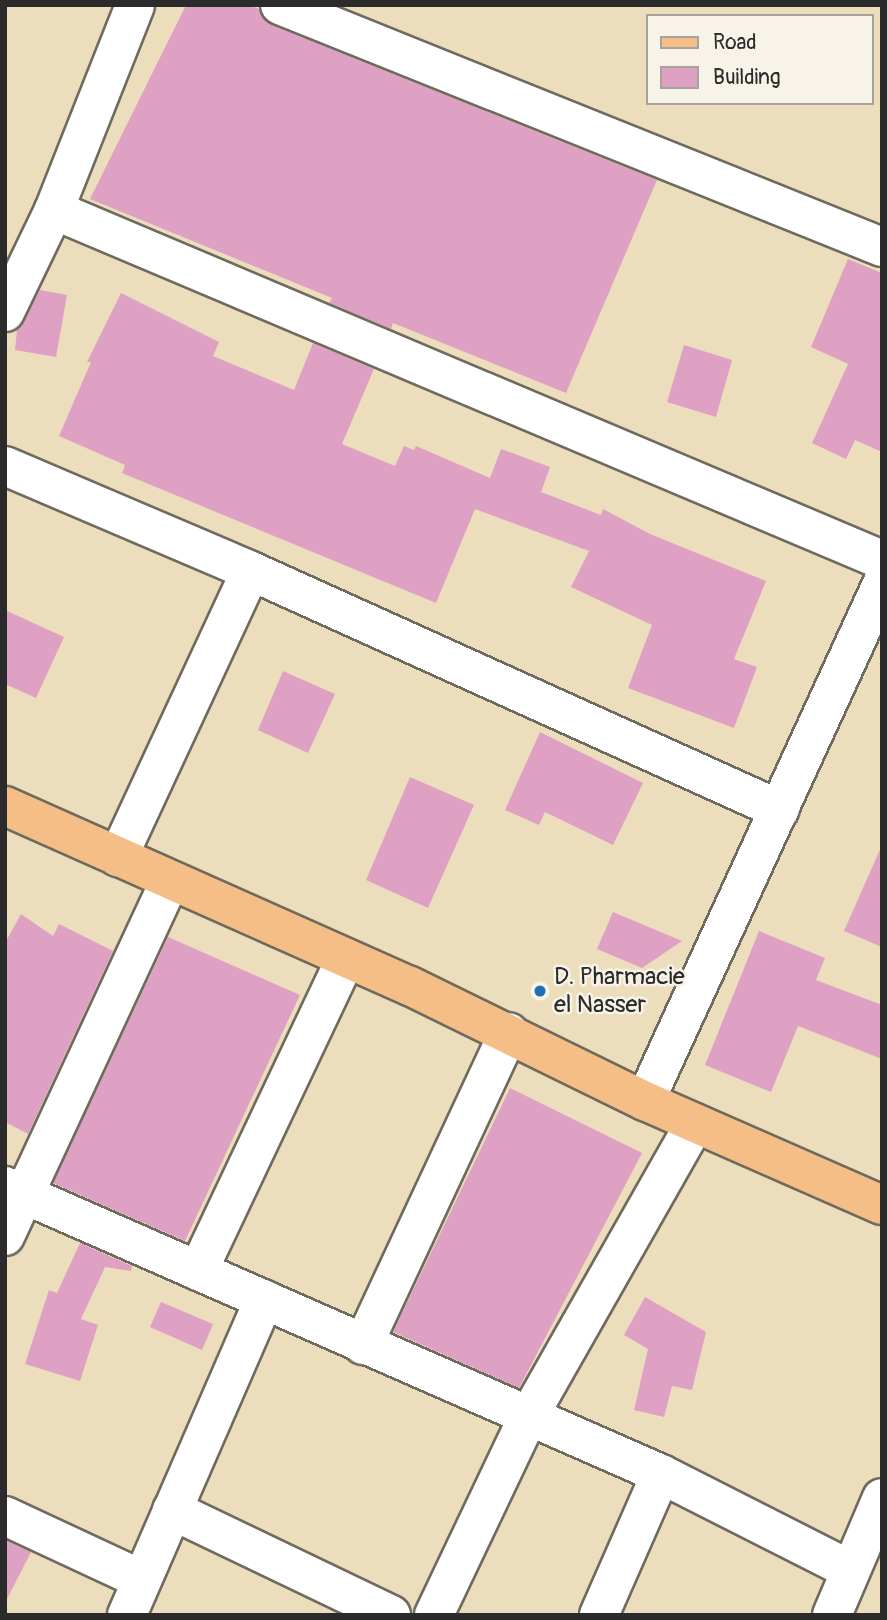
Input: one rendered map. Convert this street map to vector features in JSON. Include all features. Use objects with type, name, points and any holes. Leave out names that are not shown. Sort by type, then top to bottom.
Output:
[{"type":"main road","points":[[5,806],[509,1032],[645,1101],[882,1205]]},
{"type":"street","points":[[5,312],[54,210],[135,5]]},
{"type":"street","points":[[279,5],[882,247]]},
{"type":"street","points":[[54,210],[882,560]]},
{"type":"street","points":[[5,466],[251,570],[780,810]]},
{"type":"street","points":[[118,857],[251,570]]},
{"type":"street","points":[[645,1101],[882,583]]},
{"type":"street","points":[[5,1236],[14,1190],[170,880]]},
{"type":"street","points":[[198,1271],[346,958]]},
{"type":"street","points":[[363,1345],[509,1032]]},
{"type":"street","points":[[434,1615],[527,1419],[695,1123]]},
{"type":"street","points":[[14,1190],[527,1419],[661,1474],[850,1570]]},
{"type":"street","points":[[127,1615],[264,1300]]},
{"type":"street","points":[[598,1615],[661,1474]]},
{"type":"street","points":[[832,1615],[882,1498]]},
{"type":"street","points":[[172,1510],[391,1615]]},
{"type":"street","points":[[5,1516],[142,1580]]},
{"type":"building","points":[[186,5],[249,5],[259,9],[272,25],[657,180],[566,393],[393,323],[391,329],[329,303],[332,298],[90,199]]},
{"type":"building","points":[[848,259],[882,273],[882,452],[855,440],[846,459],[812,443],[848,364],[811,347]]},
{"type":"building","points":[[40,290],[67,295],[56,357],[15,350],[17,330]]},
{"type":"building","points":[[121,293],[219,342],[213,356],[294,390],[313,343],[374,369],[342,444],[395,466],[404,446],[414,450],[416,446],[490,478],[501,449],[550,467],[541,492],[601,515],[603,509],[650,534],[766,581],[734,659],[757,667],[734,728],[628,688],[652,625],[571,587],[589,551],[475,509],[436,603],[122,473],[125,465],[59,436],[91,362],[87,362]]},
{"type":"building","points":[[684,345],[732,360],[716,417],[667,402]]},
{"type":"building","points":[[5,610],[64,637],[36,698],[5,684]]},
{"type":"building","points":[[283,671],[335,694],[308,753],[258,730]]},
{"type":"building","points":[[540,732],[643,783],[613,845],[545,812],[539,825],[505,810]]},
{"type":"building","points":[[410,777],[474,805],[428,908],[366,880]]},
{"type":"building","points":[[882,845],[882,947],[844,931]]},
{"type":"building","points":[[613,912],[682,941],[642,968],[597,949]]},
{"type":"building","points":[[21,914],[53,936],[59,924],[113,951],[28,1134],[5,1122],[5,943]]},
{"type":"building","points":[[759,931],[825,958],[816,980],[882,1005],[882,1059],[798,1026],[771,1092],[705,1065]]},
{"type":"building","points":[[168,937],[300,995],[185,1241],[53,1183]]},
{"type":"building","points":[[510,1088],[642,1153],[519,1388],[393,1332]]},
{"type":"building","points":[[80,1243],[132,1266],[131,1271],[105,1267],[81,1319],[98,1325],[80,1381],[25,1364],[49,1290],[57,1293]]},
{"type":"building","points":[[645,1297],[706,1332],[692,1390],[672,1386],[664,1417],[634,1410],[648,1349],[624,1335]]},
{"type":"building","points":[[161,1302],[213,1324],[202,1350],[150,1327]]},
{"type":"building","points":[[5,1540],[31,1552],[5,1603]]},
{"type":"place","name":"D. Pharmacie el Nasser","points":[[540,991]]}]
